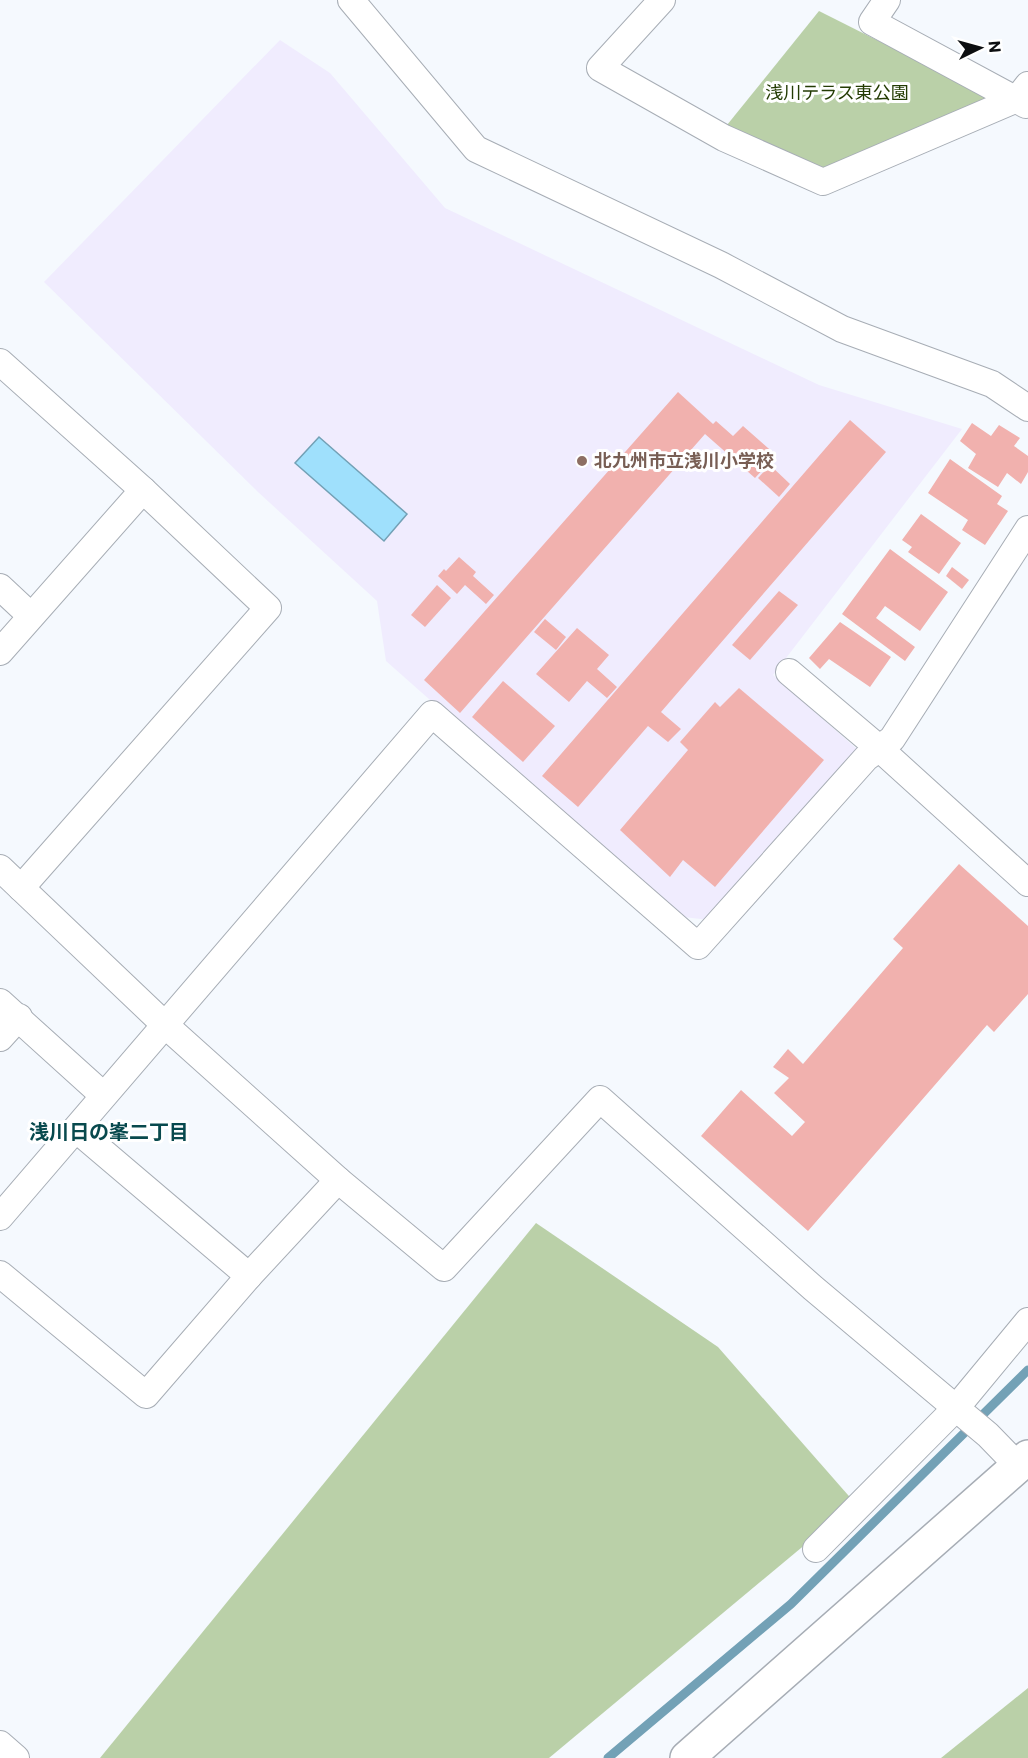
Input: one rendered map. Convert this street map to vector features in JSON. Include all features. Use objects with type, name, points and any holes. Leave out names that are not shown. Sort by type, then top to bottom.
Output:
[{"type":"street","points":[[351,0],[476,149],[721,265],[842,329],[992,384],[1028,408]]},
{"type":"street","points":[[662,0],[600,68],[724,138],[823,182],[1024,97]]},
{"type":"street","points":[[886,0],[872,22],[1024,97]]},
{"type":"street","points":[[0,363],[143,490],[268,608],[21,888]]},
{"type":"street","points":[[0,652],[143,490]]},
{"type":"street","points":[[0,1217],[432,714],[699,946],[866,758],[892,739],[1028,529]]},
{"type":"street","points":[[0,587],[31,616]]},
{"type":"street","points":[[789,672],[880,749],[1027,880]]},
{"type":"street","points":[[0,868],[164,1024],[338,1180],[444,1268],[600,1099],[813,1288],[1023,1462],[687,1758]]},
{"type":"street","points":[[0,1038],[9,1009],[103,1095]]},
{"type":"street","points":[[77,1130],[249,1276]]},
{"type":"street","points":[[0,1274],[146,1395],[249,1276],[338,1180]]},
{"type":"street","points":[[816,1549],[960,1412],[1028,1321]]},
{"type":"street","points":[[0,1744],[16,1758]]},
{"type":"shaded area","name":"北九州市立浅川小学校","points":[[280,40],[330,73],[445,208],[819,385],[962,429],[773,675],[858,750],[710,920],[674,916],[386,661],[377,601],[258,492],[44,282]]},
{"type":"green space","name":"浅川テラス東公園","points":[[819,11],[990,97],[823,168],[727,125]]},
{"type":"green space","points":[[536,1223],[718,1347],[855,1503],[549,1758],[100,1758]]},
{"type":"green space","points":[[1028,1688],[1028,1758],[941,1758]]},
{"type":"water","points":[[319,437],[407,514],[384,541],[295,463]]},
{"type":"building","points":[[678,392],[713,424],[716,421],[733,436],[743,426],[776,455],[755,478],[705,434],[460,713],[424,680]]},
{"type":"building","points":[[850,420],[886,452],[661,712],[681,729],[668,742],[648,726],[578,807],[542,776]]},
{"type":"building","points":[[972,423],[991,436],[999,425],[1020,438],[1014,446],[1028,456],[1028,472],[1021,484],[1007,473],[998,487],[968,468],[976,454],[960,441]]},
{"type":"building","points":[[950,459],[1002,496],[997,504],[1008,511],[985,545],[962,530],[968,520],[928,493]]},
{"type":"building","points":[[770,465],[790,484],[779,497],[758,478]]},
{"type":"building","points":[[921,514],[961,543],[939,574],[908,552],[912,547],[902,540]]},
{"type":"building","points":[[890,549],[948,592],[920,631],[885,606],[876,618],[915,647],[905,661],[842,614]]},
{"type":"building","points":[[459,557],[476,572],[473,576],[494,595],[486,604],[465,585],[457,594],[438,576]]},
{"type":"building","points":[[952,567],[969,580],[962,589],[946,576]]},
{"type":"building","points":[[437,585],[451,598],[425,627],[411,615]]},
{"type":"building","points":[[779,591],[798,605],[750,660],[732,645]]},
{"type":"building","points":[[545,619],[566,637],[556,650],[534,632]]},
{"type":"building","points":[[840,622],[891,657],[870,687],[829,659],[820,669],[809,658]]},
{"type":"building","points":[[577,628],[609,655],[597,669],[617,687],[607,698],[587,681],[569,702],[536,674]]},
{"type":"building","points":[[503,681],[555,726],[523,762],[472,717]]},
{"type":"building","points":[[739,688],[824,760],[715,887],[683,860],[670,877],[620,830],[688,750],[680,742],[715,702],[720,707]]},
{"type":"building","points":[[959,864],[1028,926],[1028,994],[994,1032],[987,1025],[808,1231],[701,1136],[741,1090],[792,1136],[805,1122],[774,1093],[789,1078],[773,1067],[788,1049],[803,1064],[903,948],[893,939]]},
{"type":"waterway","points":[[608,1758],[791,1604],[1028,1370]]},
{"type":"place","name":"北九州市立浅川小学校","points":[[582,461]]},
{"type":"district","name":"浅川日の峯二丁目","points":[[109,1132]]}]
